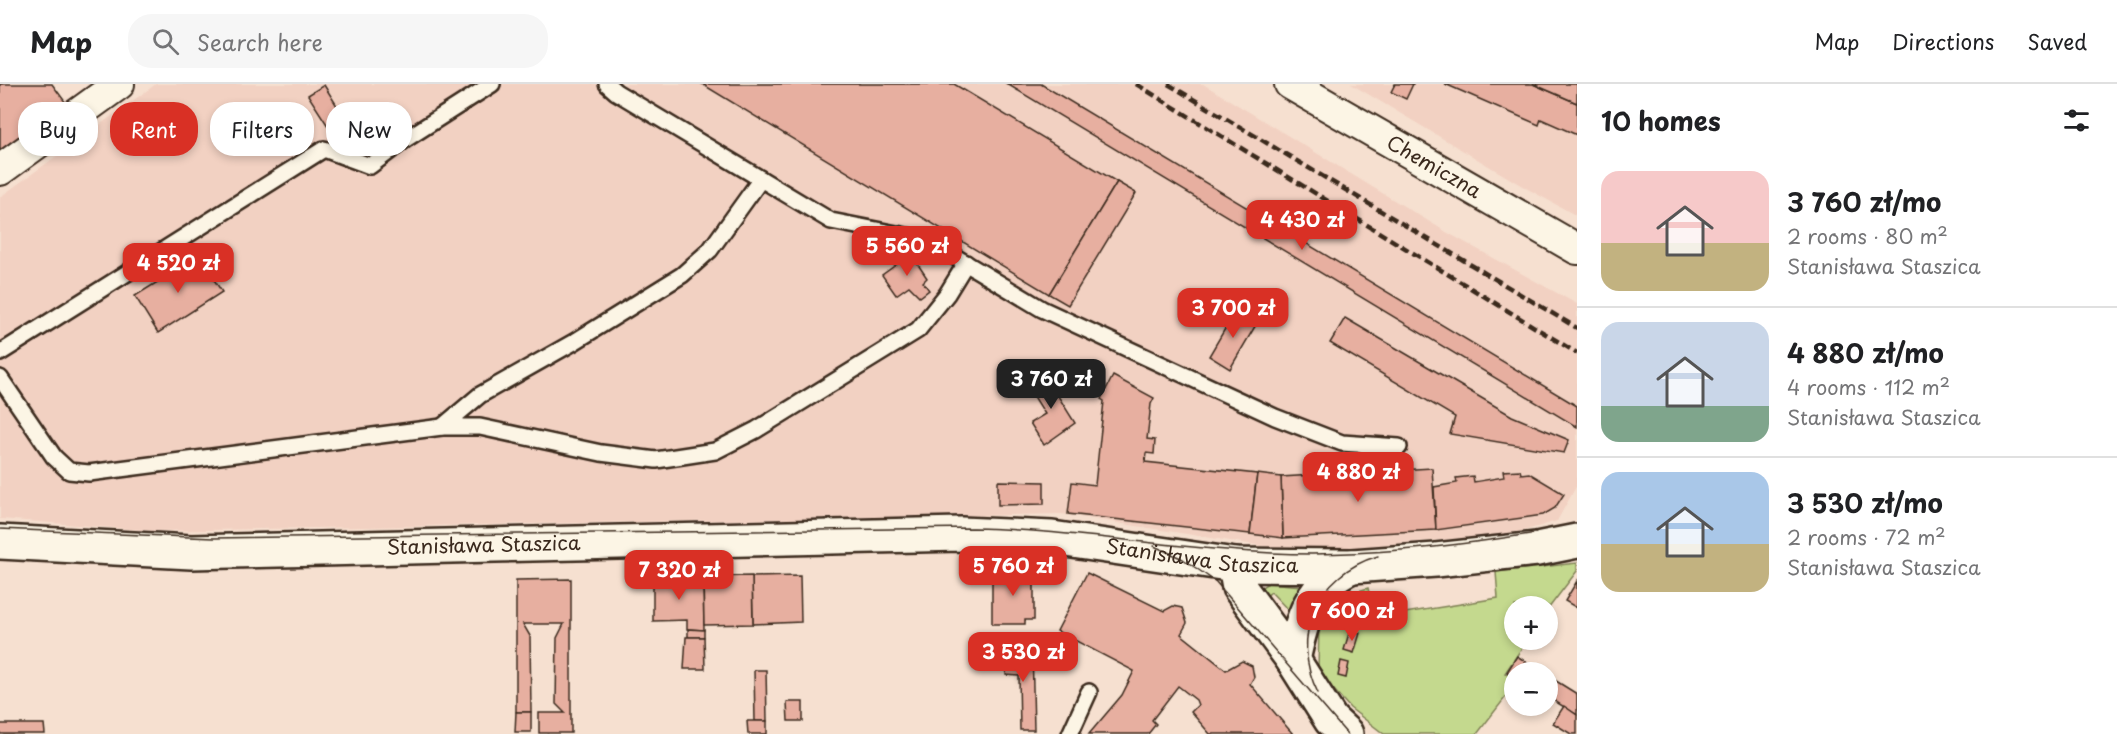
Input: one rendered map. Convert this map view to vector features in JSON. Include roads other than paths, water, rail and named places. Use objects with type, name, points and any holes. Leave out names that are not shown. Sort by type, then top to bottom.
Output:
[{"type":"street","points":[[0,170],[119,84]]},
{"type":"street","name":"Chemiczna","points":[[1290,84],[1577,249]]},
{"type":"street","name":"Stanisława Staszica","points":[[0,542],[191,552],[961,534],[1052,538],[1235,566],[1352,566],[1538,549],[1577,541]]},
{"type":"street","points":[[1235,566],[1239,587],[1293,660],[1331,720],[1346,734]]},
{"type":"street","points":[[1293,660],[1312,599],[1323,584],[1335,574],[1352,566]]},
{"type":"lane","points":[[0,353],[324,149],[370,166],[406,139],[492,84]]},
{"type":"lane","points":[[607,84],[831,221],[927,240],[1042,309],[1275,417],[1342,443],[1399,447]]},
{"type":"lane","points":[[442,428],[480,395],[574,342],[681,275],[710,250],[761,179]]},
{"type":"lane","points":[[0,378],[54,457],[69,471],[89,473],[442,428],[480,428],[601,453],[656,460],[715,451],[756,430],[918,330],[947,294],[966,263]]},
{"type":"lane","points":[[1070,734],[1089,692]]},
{"type":"tram line","points":[[0,529],[213,538],[972,528],[1047,532],[1235,551],[1305,554],[1404,550],[1536,533]]},
{"type":"tram line","points":[[1154,546],[1183,559],[1216,582],[1347,734]]},
{"type":"tram line","points":[[1318,693],[1310,671],[1307,650],[1308,629],[1314,610],[1325,592],[1339,577],[1357,565],[1378,556]]},
{"type":"railway","points":[[1136,84],[1577,353]]},
{"type":"railway","points":[[1168,84],[1577,328]]}]
